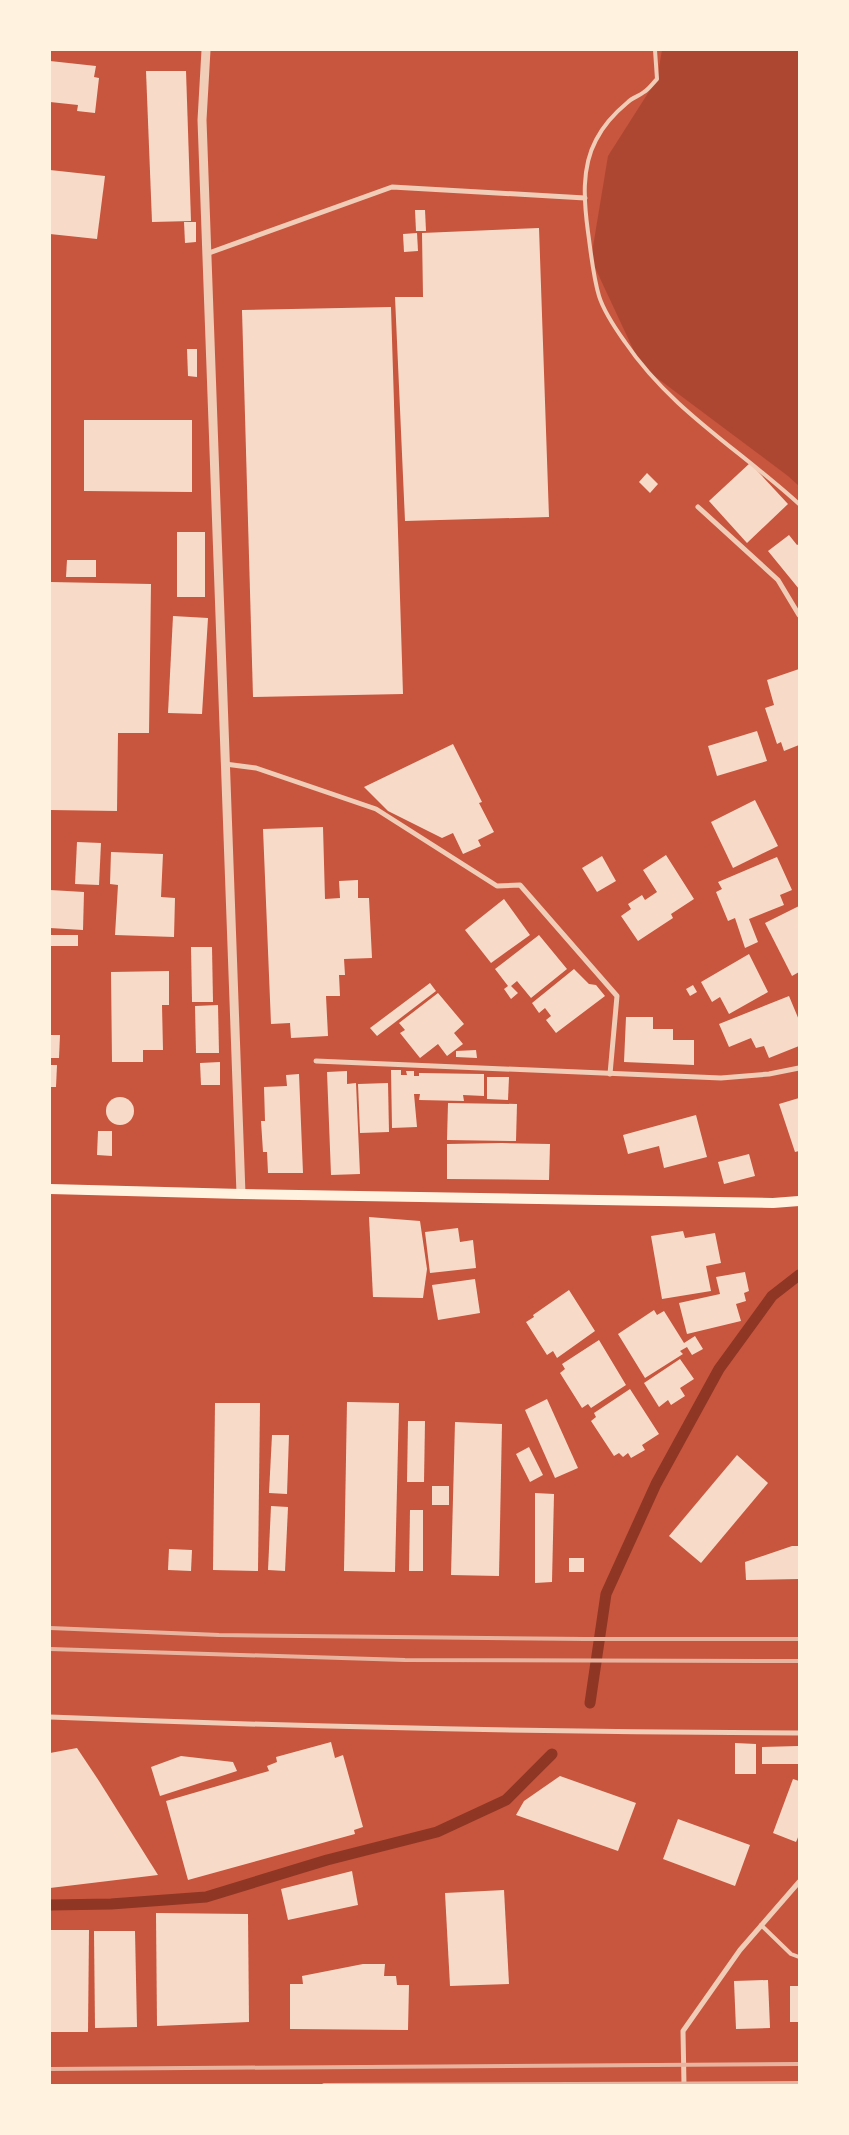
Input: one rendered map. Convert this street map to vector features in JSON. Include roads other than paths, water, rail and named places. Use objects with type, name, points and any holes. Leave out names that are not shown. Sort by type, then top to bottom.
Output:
[{"type":"main road","points":[[50,1189],[773,1203],[799,1201]]},
{"type":"street","points":[[206,50],[202,120],[206,254],[241,1194]]},
{"type":"street","points":[[206,254],[392,187],[585,198]]},
{"type":"street","points":[[698,507],[778,580],[799,615]]},
{"type":"street","points":[[224,764],[256,768],[376,810],[496,886],[520,885],[617,996],[610,1074]]},
{"type":"street","points":[[316,1061],[721,1078],[769,1074],[799,1068]]},
{"type":"street","points":[[50,1717],[266,1726],[541,1732],[799,1734]]},
{"type":"street","points":[[684,2085],[683,2031],[740,1950],[799,1882]]},
{"type":"lane","points":[[655,50],[657,79],[646,91],[629,101],[613,117],[596,139],[588,159],[585,198],[591,259],[599,297],[615,328],[641,366],[676,403],[755,465],[799,504]]},
{"type":"lane","points":[[761,1924],[791,1954],[799,1957]]},
{"type":"waterway","points":[[590,1703],[606,1594],[656,1484],[719,1369],[772,1296],[799,1275]]},
{"type":"waterway","points":[[50,1905],[111,1904],[206,1897],[327,1860],[437,1832],[506,1800],[552,1754]]},
{"type":"railway","points":[[50,1628],[219,1635],[799,1639]]},
{"type":"railway","points":[[50,1649],[405,1660],[799,1661]]},
{"type":"railway","points":[[50,2069],[799,2064]]},
{"type":"railway","points":[[324,2085],[799,2083]]}]
